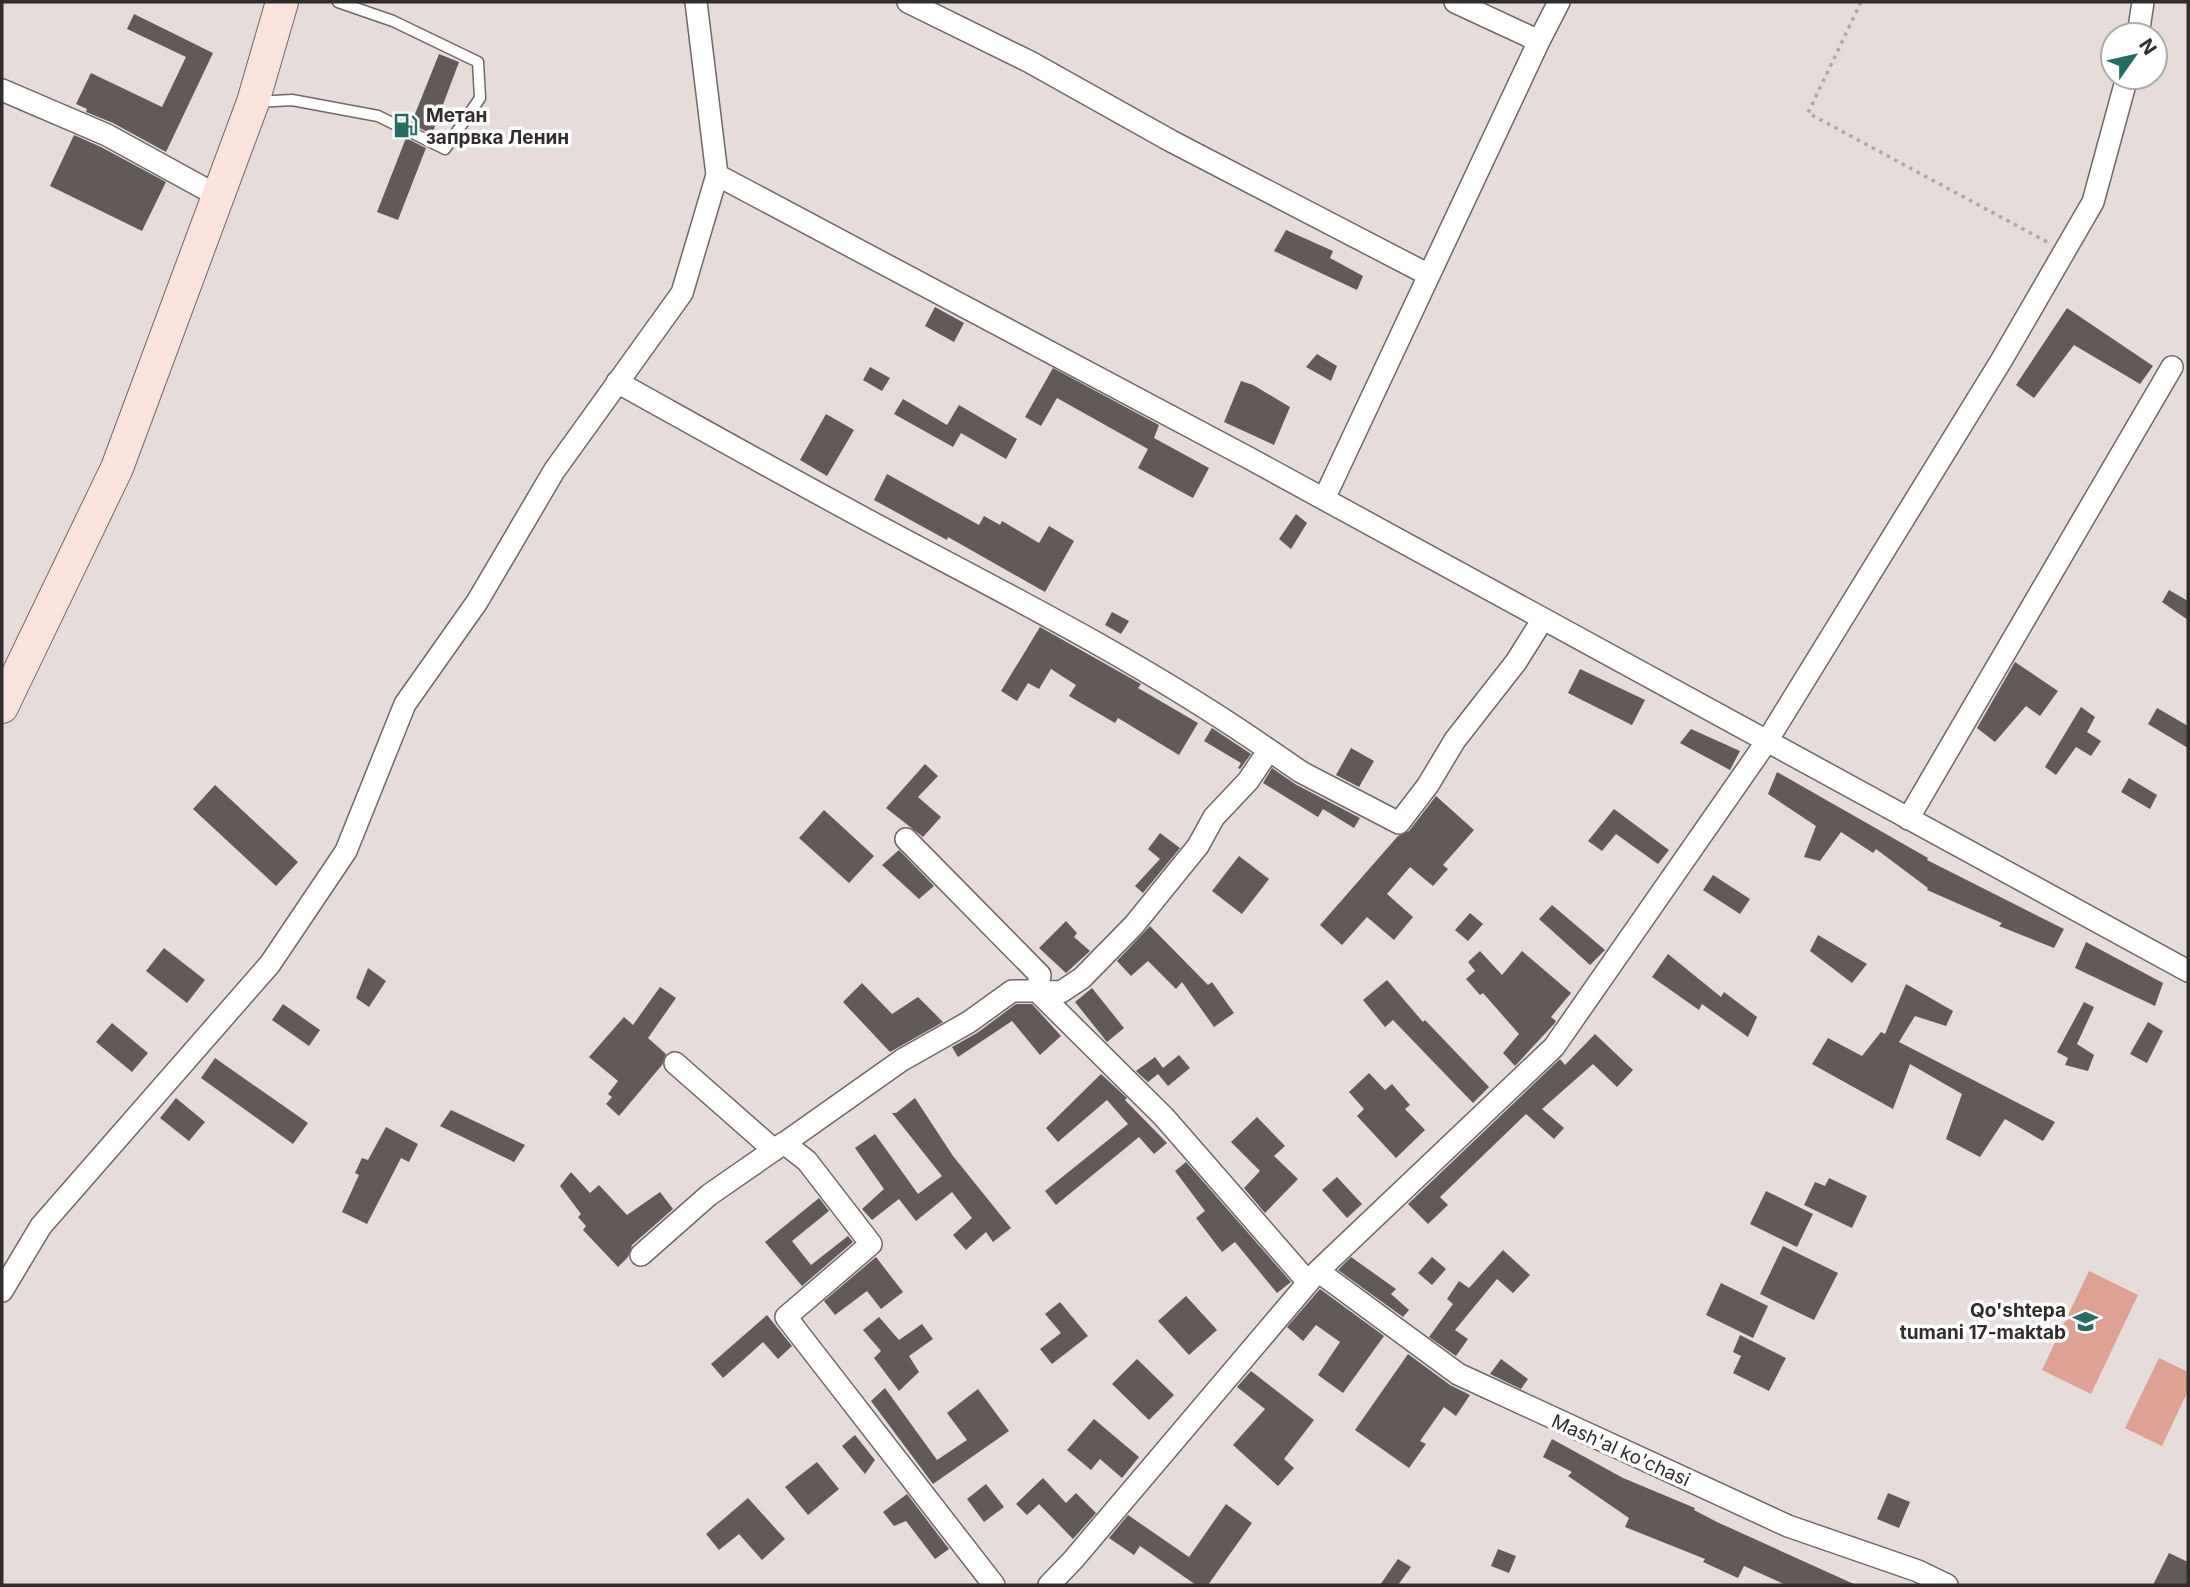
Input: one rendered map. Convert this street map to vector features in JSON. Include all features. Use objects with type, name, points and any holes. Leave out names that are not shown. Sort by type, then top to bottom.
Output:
[{"type":"main road","points":[[2,707],[117,468],[253,102],[282,2]]},
{"type":"street","points":[[2,1292],[41,1226],[270,964],[346,851],[405,704],[477,602],[554,471],[682,293],[717,175],[696,2]]},
{"type":"street","points":[[908,2],[1030,62],[1171,141],[1429,275]]},
{"type":"street","points":[[1455,2],[1539,41]]},
{"type":"street","points":[[1324,499],[1559,2]]},
{"type":"street","points":[[2140,21],[2143,2]]},
{"type":"street","points":[[2,90],[107,135],[218,196]]},
{"type":"street","points":[[1049,1585],[1313,1276],[1555,1047],[1767,741],[1993,373],[2093,202],[2123,91]]},
{"type":"street","points":[[717,175],[1324,499],[2188,971]]},
{"type":"street","points":[[1908,819],[2172,367]]},
{"type":"street","points":[[618,382],[915,545],[1012,595],[1203,707],[1301,772],[1398,823],[1428,785],[1455,740],[1516,662],[1544,619]]},
{"type":"street","points":[[641,1255],[709,1195],[902,1060],[969,1022],[1012,991],[1061,992],[1082,978],[1166,887],[1198,846],[1214,817],[1248,782],[1269,750]]},
{"type":"street","points":[[906,839],[1040,975],[1037,991]]},
{"type":"street","name":"Mash'al ko'chasi","points":[[1037,991],[1164,1117],[1313,1276],[1458,1374],[1788,1526],[1915,1578],[1947,1585]]},
{"type":"street","points":[[675,1063],[780,1146],[807,1161],[871,1244],[786,1317],[994,1585]]},
{"type":"lane","points":[[253,102],[292,100],[378,116],[445,149],[480,98],[478,62],[393,21],[338,2]]},
{"type":"path","points":[[1861,2],[1808,113],[2064,251]]},
{"type":"shaded area","points":[[2089,1271],[2138,1295],[2091,1394],[2042,1370]]},
{"type":"shaded area","points":[[2159,1358],[2188,1372],[2188,1391],[2162,1446],[2125,1428]]},
{"type":"building","points":[[134,14],[213,53],[166,152],[113,123],[86,112],[87,109],[76,104],[91,73],[162,107],[186,57],[127,29]]},
{"type":"building","points":[[439,54],[459,62],[432,134],[411,124]]},
{"type":"building","points":[[74,135],[166,182],[142,231],[50,186]]},
{"type":"building","points":[[406,138],[426,148],[398,220],[377,212]]},
{"type":"building","points":[[1286,230],[1333,251],[1330,258],[1363,276],[1357,290],[1274,251]]},
{"type":"building","points":[[935,307],[964,323],[954,342],[925,326]]},
{"type":"building","points":[[2067,308],[2153,366],[2140,384],[2074,345],[2034,398],[2016,385]]},
{"type":"building","points":[[1317,354],[1337,366],[1331,381],[1306,367]]},
{"type":"building","points":[[870,367],[890,378],[882,391],[863,380]]},
{"type":"building","points":[[1053,368],[1159,425],[1154,438],[1209,468],[1193,498],[1138,468],[1148,449],[1057,398],[1041,426],[1025,417]]},
{"type":"building","points":[[1241,381],[1290,407],[1274,445],[1224,422]]},
{"type":"building","points":[[903,399],[947,425],[959,405],[1017,439],[1006,459],[961,433],[953,447],[894,414]]},
{"type":"building","points":[[826,414],[854,430],[827,476],[800,460]]},
{"type":"building","points":[[887,474],[979,525],[984,516],[1000,525],[1002,521],[1039,543],[1049,526],[1074,541],[1045,592],[948,537],[947,540],[874,500]]},
{"type":"building","points":[[1296,514],[1307,523],[1291,549],[1279,539]]},
{"type":"building","points":[[2169,590],[2188,601],[2188,620],[2162,602]]},
{"type":"building","points":[[1112,612],[1129,621],[1121,634],[1105,625]]},
{"type":"building","points":[[1040,627],[1141,684],[1138,688],[1198,723],[1179,755],[1118,718],[1115,723],[1069,696],[1076,685],[1051,669],[1039,689],[1028,683],[1017,701],[1001,691]]},
{"type":"building","points":[[2015,662],[2058,691],[2040,716],[2026,706],[1995,742],[1977,728]]},
{"type":"building","points":[[1580,669],[1645,700],[1632,725],[1568,693]]},
{"type":"building","points":[[2081,707],[2095,717],[2087,732],[2101,741],[2091,756],[2076,747],[2056,775],[2045,767]]},
{"type":"building","points":[[2157,708],[2188,726],[2188,748],[2148,724]]},
{"type":"building","points":[[1212,728],[1251,754],[1240,769],[1238,768],[1241,763],[1204,741]]},
{"type":"building","points":[[1691,729],[1740,751],[1730,770],[1680,743]]},
{"type":"building","points":[[1351,748],[1374,761],[1359,787],[1336,775]]},
{"type":"building","points":[[925,764],[938,776],[918,797],[941,817],[923,837],[886,808]]},
{"type":"building","points":[[1272,768],[1295,784],[1360,818],[1354,828],[1323,809],[1318,817],[1263,783]]},
{"type":"building","points":[[1777,772],[1928,858],[1927,860],[2064,929],[2054,948],[1999,926],[2002,923],[1927,890],[1928,888],[1876,849],[1873,853],[1841,832],[1820,861],[1804,857],[1816,826],[1768,794]]},
{"type":"building","points":[[2129,778],[2157,795],[2150,809],[2121,792]]},
{"type":"building","points":[[215,785],[298,862],[276,886],[193,809]]},
{"type":"building","points":[[1436,796],[1474,830],[1443,865],[1448,869],[1433,886],[1410,867],[1387,894],[1413,917],[1394,940],[1367,917],[1342,945],[1320,925],[1398,836],[1409,831]]},
{"type":"building","points":[[1614,809],[1669,850],[1658,864],[1616,834],[1602,851],[1588,841]]},
{"type":"building","points":[[824,810],[874,856],[849,883],[799,838]]},
{"type":"building","points":[[1160,833],[1180,848],[1143,893],[1135,886],[1160,859],[1148,849]]},
{"type":"building","points":[[899,850],[934,886],[919,899],[882,865]]},
{"type":"building","points":[[1239,856],[1269,879],[1242,914],[1212,891]]},
{"type":"building","points":[[1713,875],[1750,899],[1740,914],[1703,890]]},
{"type":"building","points":[[1552,905],[1605,950],[1590,965],[1539,919]]},
{"type":"building","points":[[1470,913],[1483,924],[1468,941],[1455,930]]},
{"type":"building","points":[[1066,921],[1077,933],[1074,937],[1090,951],[1066,973],[1039,948]]},
{"type":"building","points":[[1150,926],[1208,985],[1212,982],[1234,1013],[1214,1027],[1182,982],[1176,989],[1148,961],[1131,976],[1117,961]]},
{"type":"building","points":[[1818,935],[1867,964],[1852,983],[1810,951]]},
{"type":"building","points":[[2086,942],[2163,983],[2155,1006],[2075,968]]},
{"type":"building","points":[[164,948],[205,980],[187,1003],[146,971]]},
{"type":"building","points":[[1480,951],[1502,975],[1522,951],[1571,993],[1551,1017],[1556,1021],[1554,1024],[1515,1066],[1503,1053],[1519,1034],[1483,993],[1480,995],[1466,979],[1475,971],[1468,962]]},
{"type":"building","points":[[1668,954],[1721,997],[1724,992],[1757,1017],[1748,1037],[1702,1004],[1699,1010],[1652,977]]},
{"type":"building","points":[[368,968],[386,981],[369,1007],[356,998]]},
{"type":"building","points":[[1387,980],[1423,1022],[1425,1020],[1489,1087],[1473,1103],[1393,1020],[1385,1027],[1363,1000]]},
{"type":"building","points":[[862,983],[892,1014],[918,997],[943,1022],[890,1052],[843,1002]]},
{"type":"building","points":[[1906,984],[1953,1011],[1946,1026],[1915,1016],[1899,1042],[2055,1122],[2043,1141],[2005,1119],[1980,1157],[1946,1139],[1962,1094],[1910,1064],[1893,1109],[1812,1064],[1828,1038],[1862,1056],[1881,1032],[1885,1034]]},
{"type":"building","points":[[660,987],[676,998],[648,1038],[666,1054],[662,1065],[619,1116],[606,1104],[612,1097],[608,1094],[618,1081],[589,1057],[624,1017],[633,1025]]},
{"type":"building","points":[[1092,988],[1124,1028],[1107,1042],[1075,1002]]},
{"type":"building","points":[[2084,1002],[2094,1007],[2077,1044],[2094,1055],[2088,1071],[2065,1065],[2068,1058],[2057,1052]]},
{"type":"building","points":[[283,1004],[320,1030],[309,1046],[272,1020]]},
{"type":"building","points":[[1016,1004],[1032,1004],[1061,1036],[1040,1055],[1012,1021],[958,1057],[952,1047],[977,1033]]},
{"type":"building","points":[[2148,1022],[2163,1031],[2147,1063],[2130,1054]]},
{"type":"building","points":[[112,1023],[148,1053],[132,1072],[96,1042]]},
{"type":"building","points":[[1595,1034],[1633,1070],[1617,1087],[1593,1064],[1542,1109],[1564,1128],[1554,1139],[1526,1114],[1440,1197],[1448,1205],[1428,1224],[1408,1204],[1560,1059],[1565,1065]]},
{"type":"building","points":[[1179,1055],[1190,1068],[1168,1086],[1158,1074],[1148,1082],[1136,1071],[1155,1057],[1163,1068]]},
{"type":"building","points":[[215,1058],[308,1123],[293,1144],[201,1078]]},
{"type":"building","points":[[1369,1073],[1385,1090],[1392,1084],[1410,1105],[1405,1109],[1425,1130],[1396,1158],[1357,1116],[1364,1109],[1349,1092]]},
{"type":"building","points":[[1101,1074],[1127,1098],[1125,1100],[1167,1143],[1154,1154],[1139,1137],[1056,1205],[1045,1191],[1128,1124],[1107,1100],[1058,1142],[1046,1128]]},
{"type":"building","points":[[176,1098],[205,1122],[189,1141],[160,1118]]},
{"type":"building","points":[[915,1098],[953,1156],[1011,1228],[993,1242],[986,1232],[966,1250],[953,1235],[972,1218],[952,1192],[916,1221],[899,1199],[872,1220],[862,1209],[884,1189],[855,1148],[875,1134],[918,1194],[942,1176],[892,1113],[896,1113]]},
{"type":"building","points":[[451,1110],[525,1145],[514,1162],[440,1126]]},
{"type":"building","points":[[1257,1117],[1285,1146],[1274,1156],[1298,1179],[1265,1213],[1244,1188],[1260,1171],[1231,1142]]},
{"type":"building","points":[[386,1127],[418,1144],[409,1162],[401,1158],[367,1224],[342,1212],[359,1175],[355,1173],[362,1158],[368,1160]]},
{"type":"building","points":[[1186,1162],[1291,1282],[1277,1293],[1235,1242],[1222,1252],[1196,1218],[1205,1211],[1175,1171]]},
{"type":"building","points":[[571,1172],[590,1193],[599,1185],[627,1215],[660,1192],[673,1209],[632,1245],[628,1257],[618,1267],[583,1230],[586,1226],[578,1217],[581,1214],[560,1186]]},
{"type":"building","points":[[1337,1177],[1362,1204],[1347,1218],[1322,1190]]},
{"type":"building","points":[[1829,1178],[1867,1196],[1852,1228],[1804,1205],[1815,1182],[1825,1186]]},
{"type":"building","points":[[1766,1191],[1813,1214],[1797,1247],[1750,1224]]},
{"type":"building","points":[[819,1198],[829,1211],[792,1241],[811,1265],[848,1236],[853,1242],[802,1286],[765,1242]]},
{"type":"building","points":[[1783,1246],[1838,1273],[1814,1320],[1760,1294]]},
{"type":"building","points":[[1503,1250],[1530,1275],[1513,1293],[1497,1279],[1455,1330],[1468,1339],[1456,1356],[1429,1337],[1453,1304],[1447,1299],[1459,1281],[1469,1288]]},
{"type":"building","points":[[876,1257],[903,1292],[881,1309],[867,1291],[835,1315],[824,1301]]},
{"type":"building","points":[[1351,1257],[1396,1289],[1391,1294],[1409,1310],[1403,1317],[1338,1270]]},
{"type":"building","points":[[1432,1257],[1446,1269],[1432,1285],[1418,1273]]},
{"type":"building","points":[[1721,1283],[1768,1306],[1753,1338],[1706,1315]]},
{"type":"building","points":[[1320,1289],[1384,1336],[1343,1393],[1318,1375],[1340,1342],[1316,1325],[1303,1341],[1287,1327]]},
{"type":"building","points":[[1186,1296],[1217,1330],[1189,1355],[1158,1321]]},
{"type":"building","points":[[1060,1302],[1088,1336],[1052,1364],[1040,1349],[1061,1333],[1045,1314]]},
{"type":"building","points":[[767,1315],[792,1346],[778,1359],[763,1342],[723,1378],[711,1364]]},
{"type":"building","points":[[879,1317],[899,1340],[922,1324],[933,1339],[909,1356],[919,1372],[899,1391],[874,1358],[881,1351],[863,1330]]},
{"type":"building","points":[[1740,1335],[1786,1358],[1769,1391],[1733,1373],[1741,1356],[1733,1352]]},
{"type":"building","points":[[1408,1354],[1450,1385],[1470,1395],[1456,1416],[1444,1407],[1420,1441],[1426,1444],[1409,1468],[1355,1430]]},
{"type":"building","points":[[1137,1359],[1174,1395],[1149,1420],[1112,1384]]},
{"type":"building","points":[[1501,1359],[1528,1379],[1521,1389],[1490,1374]]},
{"type":"building","points":[[1251,1371],[1314,1420],[1284,1459],[1294,1468],[1278,1486],[1233,1445],[1265,1409],[1237,1387]]},
{"type":"building","points":[[885,1388],[937,1460],[967,1440],[947,1413],[978,1389],[1009,1431],[933,1484],[871,1401]]},
{"type":"building","points":[[1094,1419],[1139,1457],[1122,1478],[1100,1459],[1091,1470],[1067,1450]]},
{"type":"building","points":[[855,1435],[875,1460],[865,1474],[842,1446]]},
{"type":"building","points":[[1552,1439],[1623,1478],[1695,1508],[1694,1510],[1717,1522],[1856,1585],[1786,1585],[1744,1566],[1738,1578],[1703,1562],[1705,1559],[1625,1527],[1629,1518],[1568,1476],[1572,1472],[1543,1457]]},
{"type":"building","points":[[817,1462],[839,1489],[808,1515],[785,1487]]},
{"type":"building","points":[[1043,1478],[1066,1503],[1076,1493],[1096,1513],[1073,1539],[1039,1504],[1027,1515],[1016,1504]]},
{"type":"building","points":[[986,1484],[1004,1507],[984,1522],[967,1499]]},
{"type":"building","points":[[1888,1493],[1910,1502],[1899,1528],[1877,1519]]},
{"type":"building","points":[[907,1494],[949,1549],[935,1559],[906,1521],[894,1526],[883,1512]]},
{"type":"building","points":[[748,1498],[785,1539],[762,1560],[739,1534],[719,1550],[706,1534]]},
{"type":"building","points":[[1226,1504],[1252,1523],[1208,1585],[1196,1585],[1140,1546],[1134,1555],[1109,1538],[1128,1515],[1189,1557]]},
{"type":"building","points":[[1498,1549],[1516,1556],[1509,1573],[1491,1566]]},
{"type":"building","points":[[2169,1553],[2188,1562],[2188,1585],[2153,1585]]},
{"type":"building","points":[[1398,1559],[1411,1567],[1398,1585],[1380,1585]]},
{"type":"place","name":"Метан запрвка Ленин","points":[[406,126]]},
{"type":"place","name":"Qo'shtepa tumani 17-maktab","points":[[2086,1321]]}]
